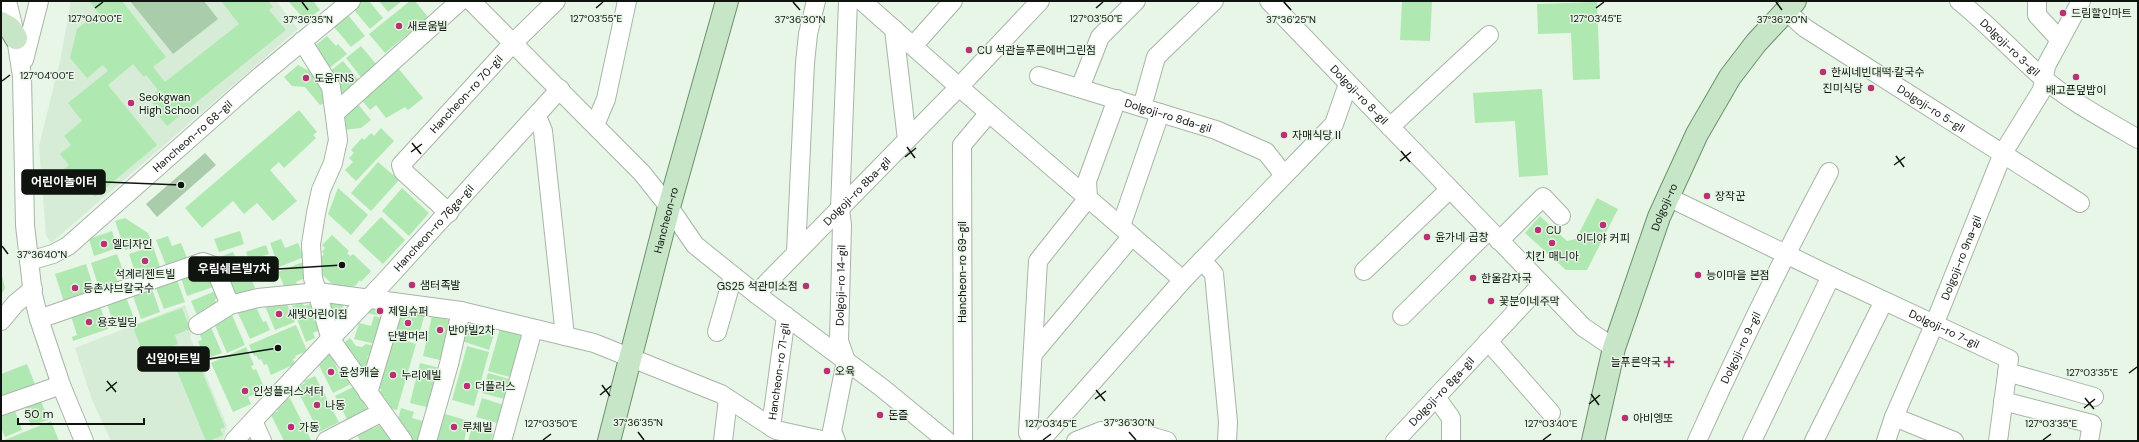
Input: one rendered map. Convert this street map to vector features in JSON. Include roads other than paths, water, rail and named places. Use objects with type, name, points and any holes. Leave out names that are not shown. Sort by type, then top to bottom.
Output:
[{"type":"main road","name":"Hancheon-ro","points":[[609,441],[669,207],[727,1]]},
{"type":"main road","name":"Dolgoji-ro","points":[[1593,441],[1614,348],[1659,217],[1668,197],[1697,134],[1730,77],[1756,43],[1790,6]]},
{"type":"main road","points":[[1,23],[10,28],[16,38]]},
{"type":"street","points":[[7,1],[16,38],[22,76],[25,225],[38,319],[61,385],[84,441]]},
{"type":"street","points":[[22,76],[26,49],[39,1]]},
{"type":"street","name":"Hancheon-ro 68-gil","points":[[29,261],[53,254],[68,246],[302,41],[351,1]]},
{"type":"street","points":[[335,113],[460,1]]},
{"type":"street","points":[[471,1],[642,173],[669,207],[695,245],[756,294],[882,387],[947,441]]},
{"type":"street","name":"Hancheon-ro 70-gil","points":[[449,213],[403,171],[401,164],[513,42],[556,1]]},
{"type":"street","points":[[595,126],[606,99],[627,1]]},
{"type":"street","points":[[796,252],[805,63],[808,34],[816,1]]},
{"type":"street","points":[[840,209],[848,1]]},
{"type":"street","points":[[862,1],[959,87],[1183,280]]},
{"type":"street","points":[[913,46],[953,1]]},
{"type":"street","points":[[1080,88],[1100,37],[1136,1]]},
{"type":"street","points":[[1142,107],[1156,57],[1214,1]]},
{"type":"street","name":"Dolgoji-ro 8-gil","points":[[1269,1],[1450,188],[1540,285],[1583,327],[1614,348]]},
{"type":"street","name":"Dolgoji-ro 3-gil","points":[[1959,1],[1982,20],[2044,78],[2080,104],[2138,139]]},
{"type":"street","points":[[2037,1],[2037,15],[2060,40]]},
{"type":"street","name":"Dolgoji-ro 3-gil","points":[[2044,78],[2046,66],[2081,1]]},
{"type":"street","name":"Dolgoji-ro 8ba-gil","points":[[756,294],[959,87],[1029,4]]},
{"type":"street","name":"Dolgoji-ro 5-gil","points":[[1790,6],[1805,28],[2080,203]]},
{"type":"street","points":[[894,29],[907,140]]},
{"type":"street","points":[[1390,127],[1489,35]]},
{"type":"street","points":[[302,41],[331,87],[335,113],[336,150],[333,163],[321,190],[311,244],[313,278],[331,340],[403,441]]},
{"type":"street","name":"Dolgoji-ro 8da-gil","points":[[1039,76],[1216,130],[1266,152],[1284,175]]},
{"type":"street","name":"Dolgoji-ro 9na-gil","points":[[1886,441],[1894,417],[1934,325],[2003,154],[2042,90],[2044,78]]},
{"type":"street","points":[[1040,441],[1183,280],[1334,124],[1348,84]]},
{"type":"street","name":"Hancheon-ro 76ga-gil","points":[[234,441],[331,340],[449,213],[560,89]]},
{"type":"street","points":[[1033,441],[1028,433],[1038,260],[1088,198],[1087,181],[1116,99]]},
{"type":"street","name":"Hancheon-ro 69-gil","points":[[962,441],[962,145],[989,113]]},
{"type":"street","points":[[1033,354],[1126,231],[1160,113]]},
{"type":"street","points":[[537,116],[543,131],[566,336]]},
{"type":"street","points":[[1785,254],[1829,172]]},
{"type":"street","points":[[1364,271],[1450,188]]},
{"type":"street","name":"Dolgoji-ro 7-gil","points":[[1668,197],[1934,325],[2009,359],[2007,372]]},
{"type":"street","points":[[1402,316],[1494,236],[1543,198],[1561,216]]},
{"type":"street","name":"Dolgoji-ro 14-gil","points":[[840,209],[842,225],[839,341],[846,361]]},
{"type":"street","name":"Dolgoji-ro 9-gil","points":[[1697,441],[1731,365],[1785,254]]},
{"type":"street","points":[[1202,260],[1214,274],[1228,422],[1227,441]]},
{"type":"street","points":[[38,319],[203,262],[214,266],[230,305]]},
{"type":"street","points":[[717,332],[733,276]]},
{"type":"street","points":[[1752,441],[1831,276]]},
{"type":"street","name":"Dolgoji-ro 8ga-gil","points":[[1395,441],[1540,285]]},
{"type":"street","points":[[1,321],[15,304],[33,290]]},
{"type":"street","name":"Hancheon-ro 71-gil","points":[[198,325],[230,305],[251,299],[318,292],[461,311],[594,343],[728,399],[789,437],[826,441]]},
{"type":"street","points":[[1814,441],[1884,301]]},
{"type":"street","points":[[368,393],[395,303]]},
{"type":"street","points":[[427,441],[450,364],[461,311]]},
{"type":"street","name":"Hancheon-ro 71-gil","points":[[771,427],[786,316]]},
{"type":"street","points":[[502,441],[533,329]]},
{"type":"street","points":[[1488,341],[1551,413]]},
{"type":"street","points":[[836,441],[832,431],[846,361]]},
{"type":"street","points":[[1998,441],[2007,372],[2094,397]]},
{"type":"street","points":[[1,406],[61,385]]},
{"type":"street","points":[[1436,397],[1451,418],[1451,441]]},
{"type":"street","points":[[723,441],[728,399]]},
{"type":"street","points":[[2004,401],[2090,433]]},
{"type":"street","points":[[326,441],[382,412]]},
{"type":"street","points":[[1894,417],[1953,441]]},
{"type":"street","points":[[253,421],[262,441]]},
{"type":"street","points":[[1076,441],[1101,431],[1136,432],[1167,441]]},
{"type":"place","name":"드림할인마트","points":[[2063,13]]},
{"type":"place","name":"새로움빌","points":[[399,26]]},
{"type":"place","name":"CU 석관늘푸른에버그린점","points":[[969,50]]},
{"type":"place","name":"한씨네빈대떡·칼국수","points":[[1823,72]]},
{"type":"place","name":"배고픈덮밥이","points":[[2076,77]]},
{"type":"place","name":"도윤FNS","points":[[306,78]]},
{"type":"place","name":"진미식당","points":[[1871,88]]},
{"type":"place","name":"Seokgwan High School","points":[[131,103]]},
{"type":"place","name":"자매식당Ⅱ","points":[[1284,135]]},
{"type":"place","name":"어린이놀이터","points":[[181,185]]},
{"type":"place","name":"장작꾼","points":[[1707,196]]},
{"type":"place","name":"이디야 커피","points":[[1603,225]]},
{"type":"place","name":"CU","points":[[1538,230]]},
{"type":"place","name":"윤가네 곱창","points":[[1427,237]]},
{"type":"place","name":"치킨 매니아","points":[[1552,243]]},
{"type":"place","name":"엘디자인","points":[[104,244]]},
{"type":"place","name":"석계리젠트빌","points":[[145,261]]},
{"type":"place","name":"우림쉐르빌7차","points":[[342,265]]},
{"type":"place","name":"능이마을 본점","points":[[1698,275]]},
{"type":"place","name":"한울감자국","points":[[1473,278]]},
{"type":"place","name":"샘터족발","points":[[412,285]]},
{"type":"place","name":"GS25 석관미소점","points":[[806,286]]},
{"type":"place","name":"등촌샤브칼국수","points":[[75,288]]},
{"type":"place","name":"꽃분이네주막","points":[[1491,301]]},
{"type":"place","name":"제일슈퍼","points":[[380,311]]},
{"type":"place","name":"새빛어린이집","points":[[279,314]]},
{"type":"place","name":"용호빌딩","points":[[89,322]]},
{"type":"place","name":"단발머리","points":[[408,323]]},
{"type":"place","name":"반야빌2차","points":[[440,330]]},
{"type":"place","name":"신일아트빌","points":[[278,348]]},
{"type":"place","name":"늘푸른약국","points":[[1669,362]]},
{"type":"place","name":"오육","points":[[827,371]]},
{"type":"place","name":"윤성캐슬","points":[[331,372]]},
{"type":"place","name":"누리에빌","points":[[393,375]]},
{"type":"place","name":"더플러스","points":[[467,386]]},
{"type":"place","name":"인성플러스셔터","points":[[245,391]]},
{"type":"place","name":"나동","points":[[317,405]]},
{"type":"place","name":"돈즐","points":[[880,415]]},
{"type":"place","name":"아비엥또","points":[[1625,418]]},
{"type":"place","name":"가동","points":[[291,427]]},
{"type":"place","name":"루체빌","points":[[454,427]]}]
